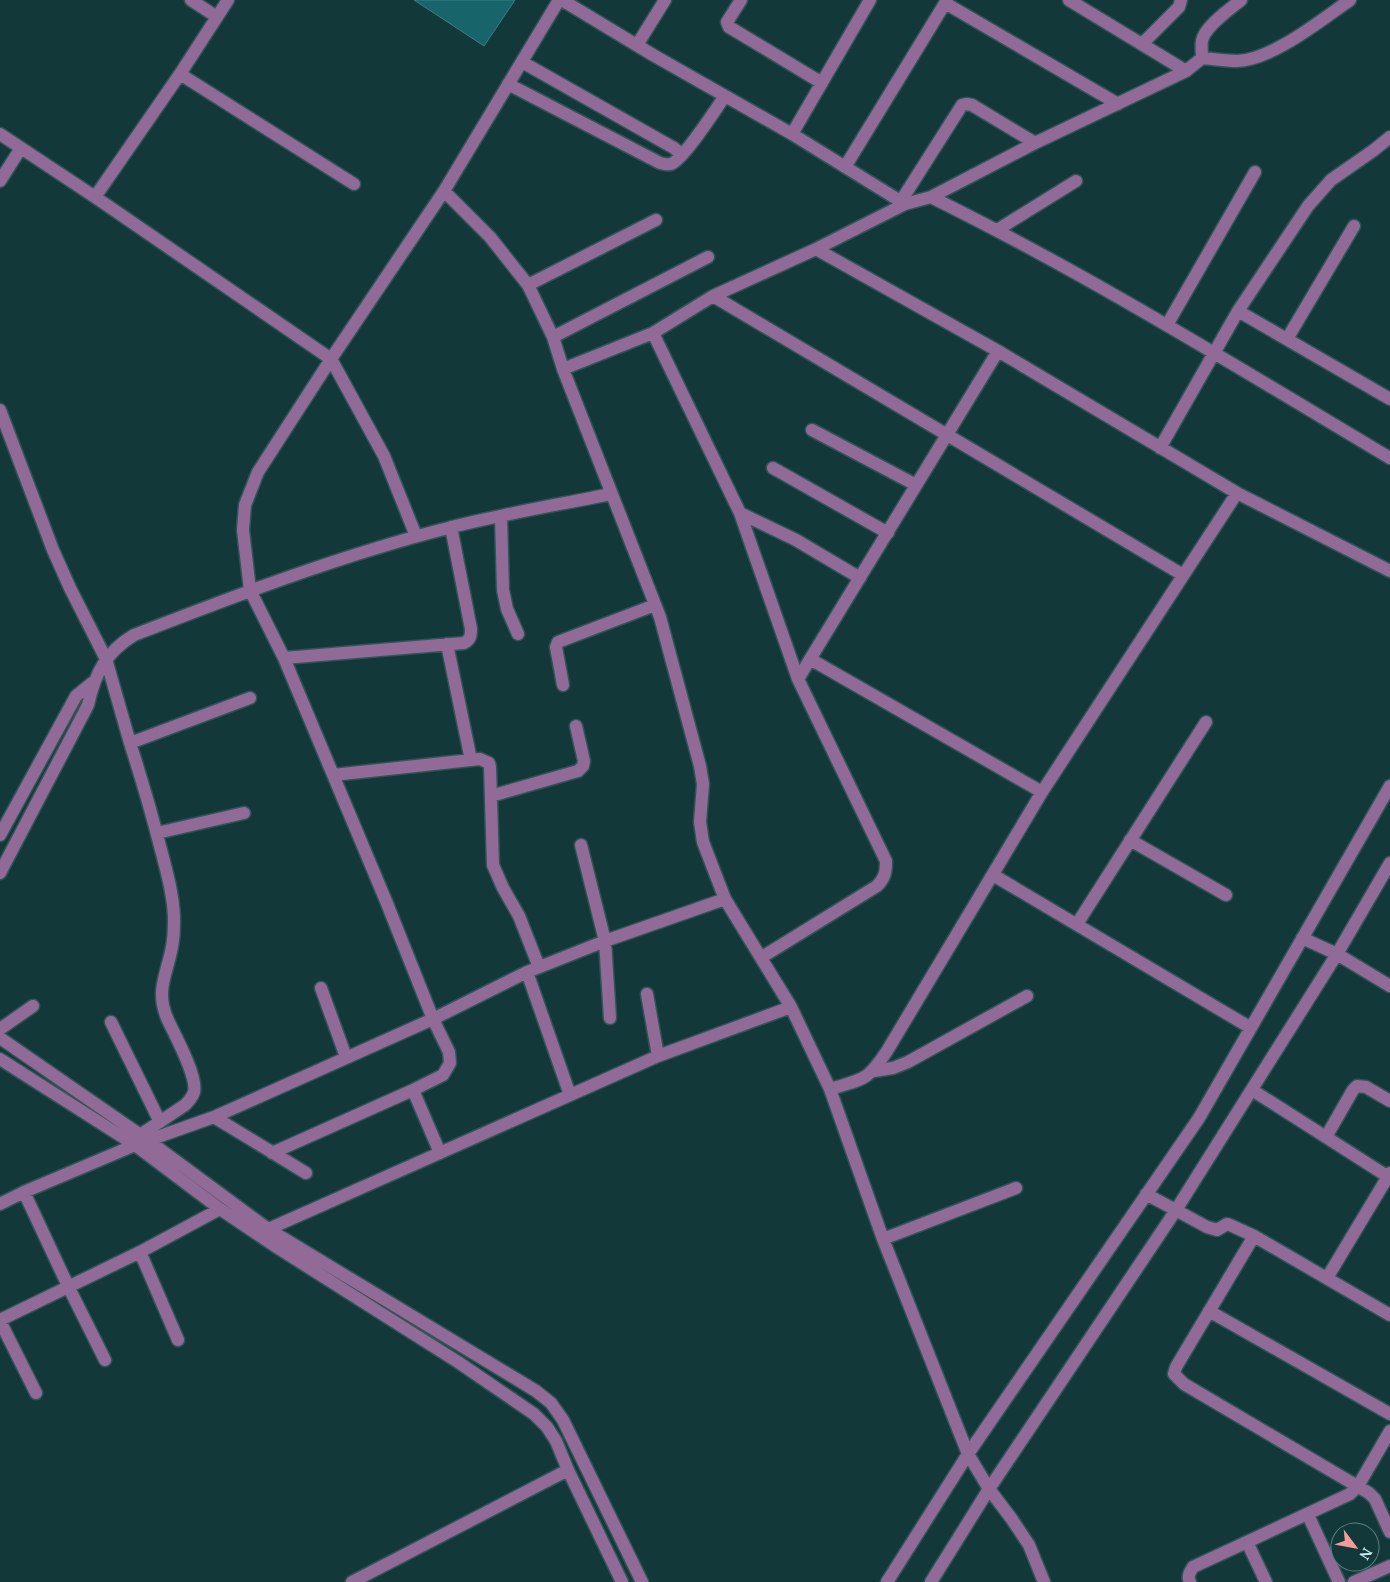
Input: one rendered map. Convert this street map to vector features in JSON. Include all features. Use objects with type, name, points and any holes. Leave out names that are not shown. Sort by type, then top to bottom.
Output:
[{"type":"street","points":[[191,0],[217,17]]},
{"type":"street","points":[[95,197],[180,74],[228,0]]},
{"type":"street","points":[[272,1153],[443,1075],[450,1063],[449,1052],[433,1019],[284,658],[250,590],[243,530],[245,505],[258,472],[330,359],[444,191],[561,0],[792,134],[903,203]]},
{"type":"street","points":[[637,45],[665,0]]},
{"type":"street","points":[[741,0],[728,22],[728,27],[822,83]]},
{"type":"street","points":[[792,134],[870,0]]},
{"type":"street","points":[[1069,0],[1186,71]]},
{"type":"street","points":[[1142,44],[1179,7],[1182,0]]},
{"type":"street","points":[[1202,58],[1202,41],[1205,35],[1216,22],[1241,0]]},
{"type":"street","points":[[563,369],[653,333],[713,296],[816,248],[903,203],[931,198],[1035,143],[1186,71],[1202,58],[1236,61],[1259,57],[1276,49],[1350,0]]},
{"type":"street","points":[[845,167],[946,1],[1118,104]]},
{"type":"street","points":[[522,62],[674,148],[682,155]]},
{"type":"street","points":[[180,74],[354,184]]},
{"type":"street","points":[[508,84],[660,163],[673,163],[682,155],[725,96]]},
{"type":"street","points":[[903,203],[962,105],[972,105],[1035,143]]},
{"type":"street","points":[[0,134],[330,359],[384,456],[416,536]]},
{"type":"street","points":[[1160,448],[1238,311],[1308,206],[1331,180],[1390,137]]},
{"type":"street","points":[[0,181],[21,148]]},
{"type":"street","points":[[1167,325],[1255,172]]},
{"type":"street","points":[[997,230],[1076,181]]},
{"type":"street","points":[[444,191],[490,237],[528,285],[553,337],[563,369],[660,617],[700,766],[703,784],[700,822],[703,842],[725,899],[791,1007],[830,1089],[883,1239],[968,1454],[989,1489],[1029,1545],[1044,1582]]},
{"type":"street","points":[[931,198],[997,230],[1120,297],[1390,458]]},
{"type":"street","points":[[528,285],[656,220]]},
{"type":"street","points":[[1286,339],[1354,226]]},
{"type":"street","points":[[816,248],[998,351],[1237,493],[1390,571]]},
{"type":"street","points":[[553,337],[708,257]]},
{"type":"street","points":[[713,296],[1183,575]]},
{"type":"street","points":[[1238,311],[1390,399]]},
{"type":"street","points":[[653,333],[740,513],[798,678],[886,861],[886,872],[877,886],[762,957]]},
{"type":"street","points":[[798,678],[998,351]]},
{"type":"street","points":[[0,410],[53,550],[106,659],[168,875],[174,916],[173,941],[162,984],[162,1003],[166,1017],[183,1050],[194,1083],[194,1091],[191,1099],[185,1105],[160,1122],[141,1140]]},
{"type":"street","points":[[812,430],[916,485]]},
{"type":"street","points":[[773,468],[888,533]]},
{"type":"street","points":[[830,1089],[863,1080],[874,1071],[888,1051],[1042,792],[1237,493]]},
{"type":"street","points":[[0,873],[88,705],[92,683],[106,659],[119,644],[134,635],[250,590],[416,536],[611,494]]},
{"type":"street","points":[[740,513],[796,540],[860,578]]},
{"type":"street","points":[[501,517],[503,590],[507,609],[518,634]]},
{"type":"street","points":[[284,658],[464,643],[468,641],[471,636],[471,629],[451,527]]},
{"type":"street","points":[[563,685],[556,647],[558,642],[655,605]]},
{"type":"street","points":[[447,644],[471,760]]},
{"type":"street","points":[[810,659],[1042,792]]},
{"type":"street","points":[[0,835],[76,696],[92,683]]},
{"type":"street","points":[[130,743],[250,698]]},
{"type":"street","points":[[1076,924],[1206,722]]},
{"type":"street","points":[[491,796],[578,771],[583,766],[584,761],[576,726]]},
{"type":"street","points":[[333,774],[480,759],[489,763],[493,865],[503,888],[519,916],[539,967]]},
{"type":"street","points":[[887,1582],[968,1454],[1198,1118],[1390,786]]},
{"type":"street","points":[[157,833],[244,813]]},
{"type":"street","points":[[1130,840],[1226,895]]},
{"type":"street","points":[[581,845],[605,942],[610,1018]]},
{"type":"street","points":[[930,1582],[989,1489],[1176,1210],[1337,954],[1390,863]]},
{"type":"street","points":[[993,875],[1251,1028]]},
{"type":"street","points":[[0,1204],[141,1140],[214,1117],[433,1019],[527,972],[725,899]]},
{"type":"street","points":[[1302,938],[1337,954],[1390,986]]},
{"type":"street","points":[[527,972],[570,1095]]},
{"type":"street","points":[[321,988],[346,1057]]},
{"type":"street","points":[[647,994],[658,1056]]},
{"type":"street","points":[[874,1071],[893,1068],[908,1062],[1027,996]]},
{"type":"street","points":[[0,1028],[32,1006]]},
{"type":"street","points":[[262,1232],[658,1056],[791,1007]]},
{"type":"street","points":[[111,1022],[160,1122]]},
{"type":"street","points":[[0,1038],[141,1140],[262,1232],[534,1414],[547,1427],[556,1441],[622,1582]]},
{"type":"street","points":[[0,1059],[141,1140],[220,1209],[536,1391],[551,1403],[563,1420],[642,1582]]},
{"type":"street","points":[[1326,1137],[1357,1086],[1366,1087],[1390,1101]]},
{"type":"street","points":[[413,1090],[440,1153]]},
{"type":"street","points":[[1252,1090],[1389,1176],[1327,1278]]},
{"type":"street","points":[[214,1117],[306,1173]]},
{"type":"street","points":[[883,1239],[1016,1188]]},
{"type":"street","points":[[24,1192],[105,1360]]},
{"type":"street","points":[[1146,1194],[1207,1227],[1217,1230],[1227,1224],[1254,1236],[1390,1315]]},
{"type":"street","points":[[36,1393],[0,1320],[69,1288],[220,1209]]},
{"type":"street","points":[[1254,1236],[1174,1374],[1178,1379],[1358,1486],[1375,1499],[1390,1532]]},
{"type":"street","points":[[140,1252],[178,1340]]},
{"type":"street","points":[[1209,1311],[1390,1414]]},
{"type":"street","points":[[524,1407],[536,1391]]},
{"type":"street","points":[[1190,1582],[1189,1573],[1193,1567],[1350,1494],[1358,1486],[1390,1431]]},
{"type":"street","points":[[352,1582],[568,1470]]},
{"type":"street","points":[[1308,1514],[1339,1582]]},
{"type":"street","points":[[1247,1542],[1266,1582]]},
{"type":"street","points":[[1354,1582],[1390,1566]]},
{"type":"building","points":[[414,0],[515,0],[484,46]]}]
